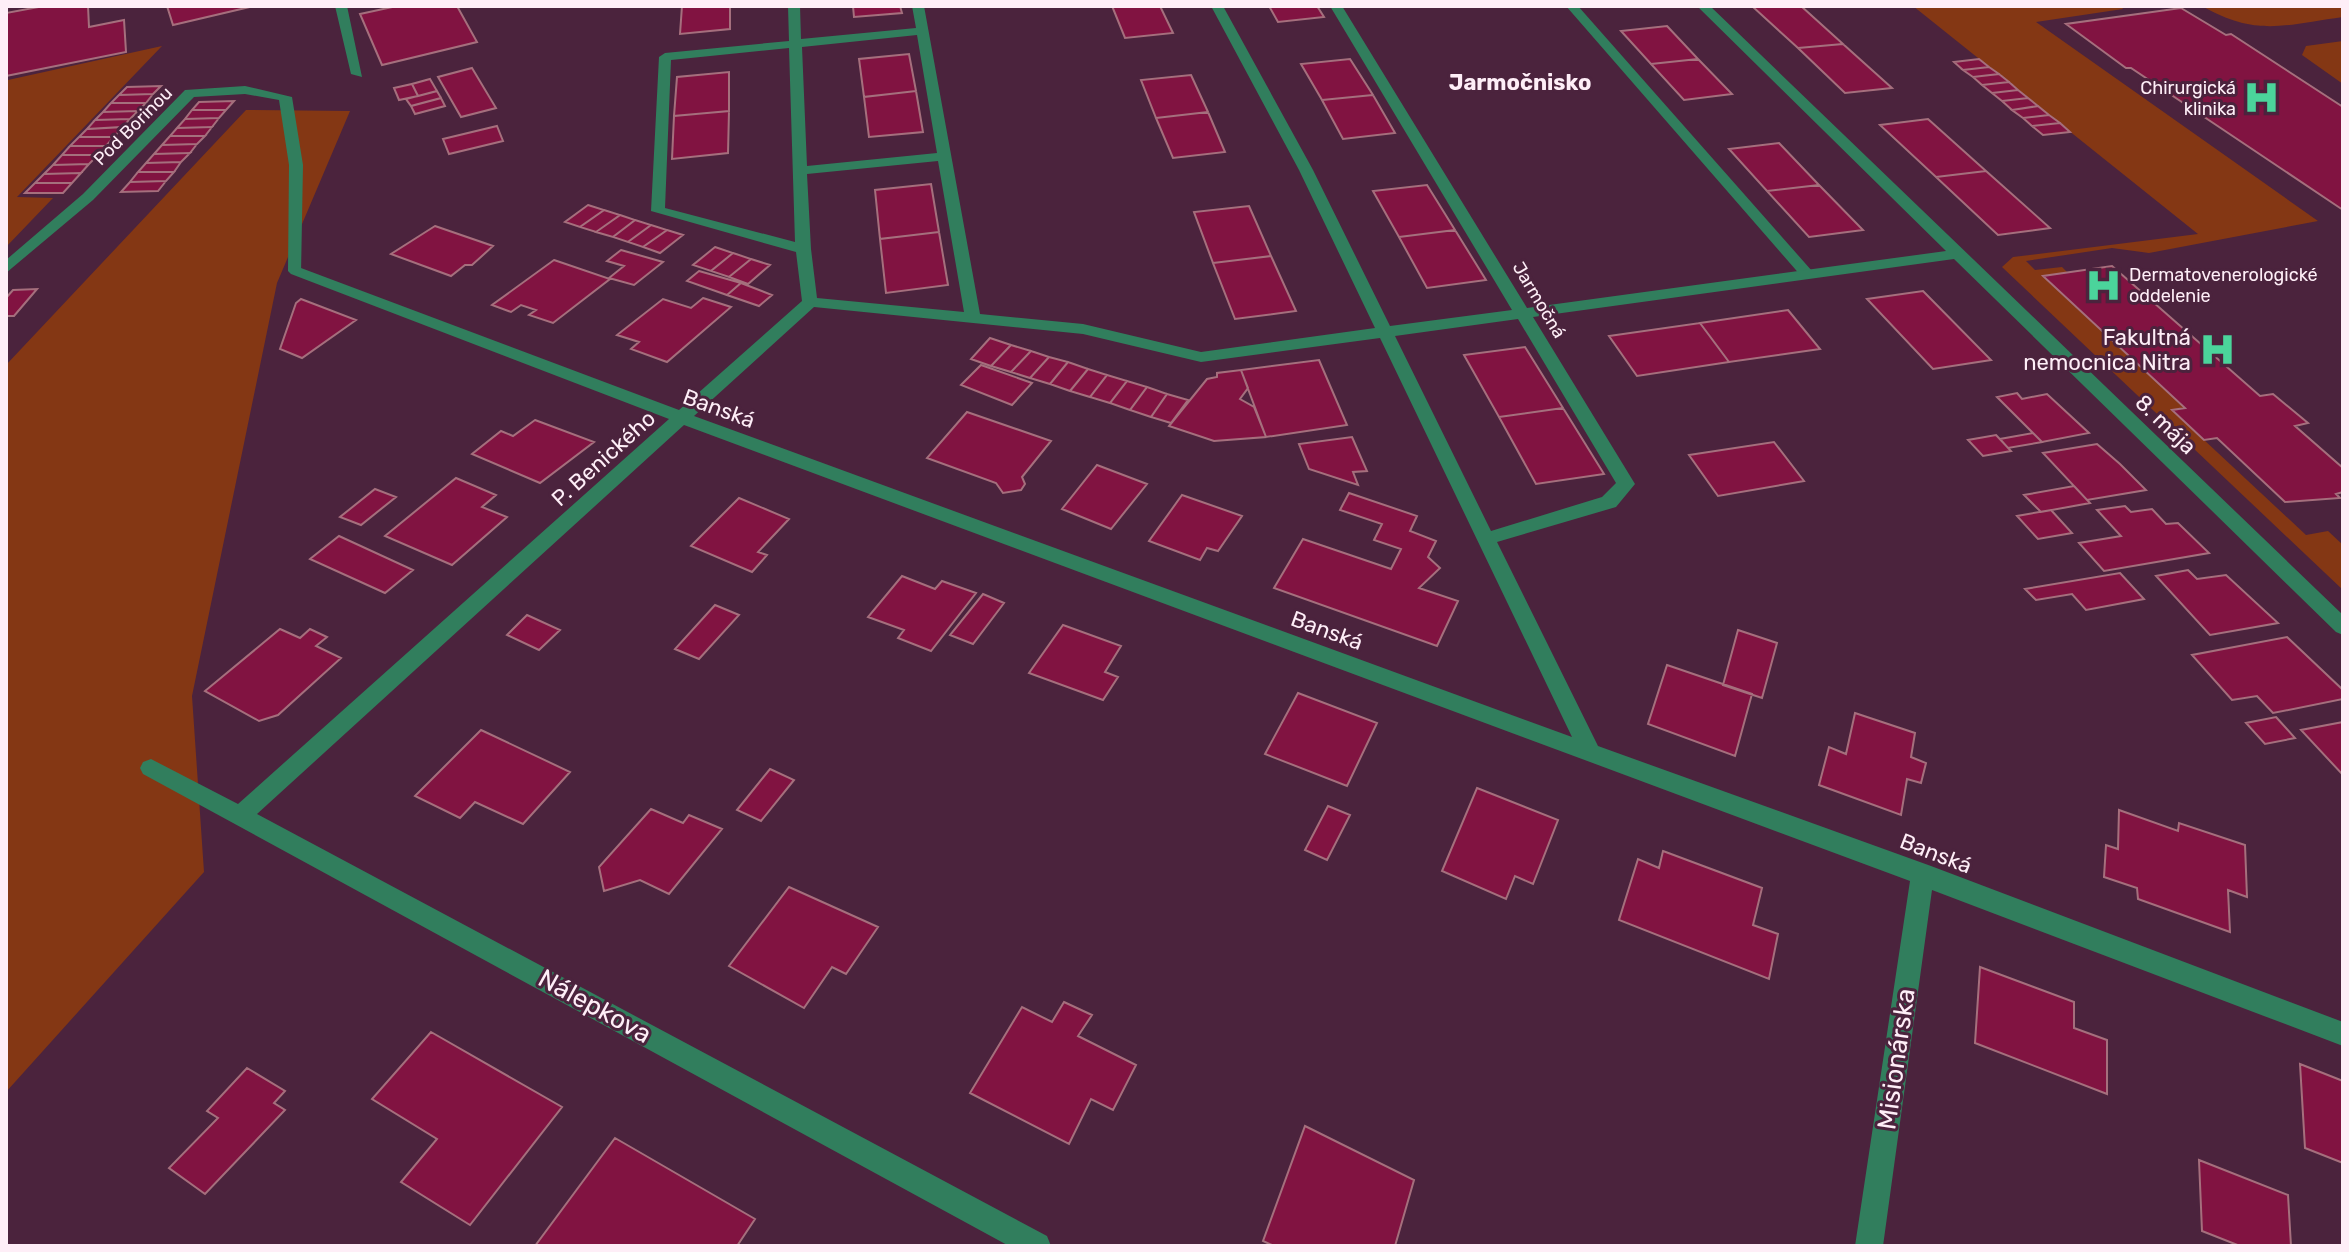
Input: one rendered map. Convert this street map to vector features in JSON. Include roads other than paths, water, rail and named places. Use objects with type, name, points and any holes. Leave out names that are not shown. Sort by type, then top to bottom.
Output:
[{"type":"street","points":[[341,6],[357,74]]},
{"type":"street","points":[[794,6],[803,249],[810,302],[1083,329],[1201,357],[1957,254]]},
{"type":"street","points":[[918,6],[973,318]]},
{"type":"street","points":[[1217,6],[1306,170],[1590,752]]},
{"type":"street","name":"Jarmočná","points":[[1336,6],[1626,484],[1609,502],[1486,539]]},
{"type":"street","points":[[1572,6],[1807,274]]},
{"type":"street","name":"8. mája","points":[[1703,6],[2343,627]]},
{"type":"street","points":[[803,249],[658,211],[665,57],[922,31]]},
{"type":"street","name":"Pod Borinou","points":[[6,268],[88,197],[190,93],[245,90],[285,97],[296,165],[296,271]]},
{"type":"street","points":[[800,171],[944,156]]},
{"type":"street","name":"Banská","points":[[296,271],[681,420],[1923,873],[2343,1034]]},
{"type":"street","name":"P. Benického","points":[[242,814],[810,302]]},
{"type":"street","name":"Nálepkova","points":[[151,768],[242,814],[1037,1246]]},
{"type":"street","name":"Misionárska","points":[[1869,1246],[1923,873]]},
{"type":"place","name":"Chirurgická klinika","points":[[2262,98]]},
{"type":"place","name":"Dermatovenerologické oddelenie","points":[[2103,285]]},
{"type":"place","name":"Fakultná nemocnica Nitra","points":[[2217,350]]},
{"type":"district","name":"Jarmočnisko","points":[[1520,82]]}]
